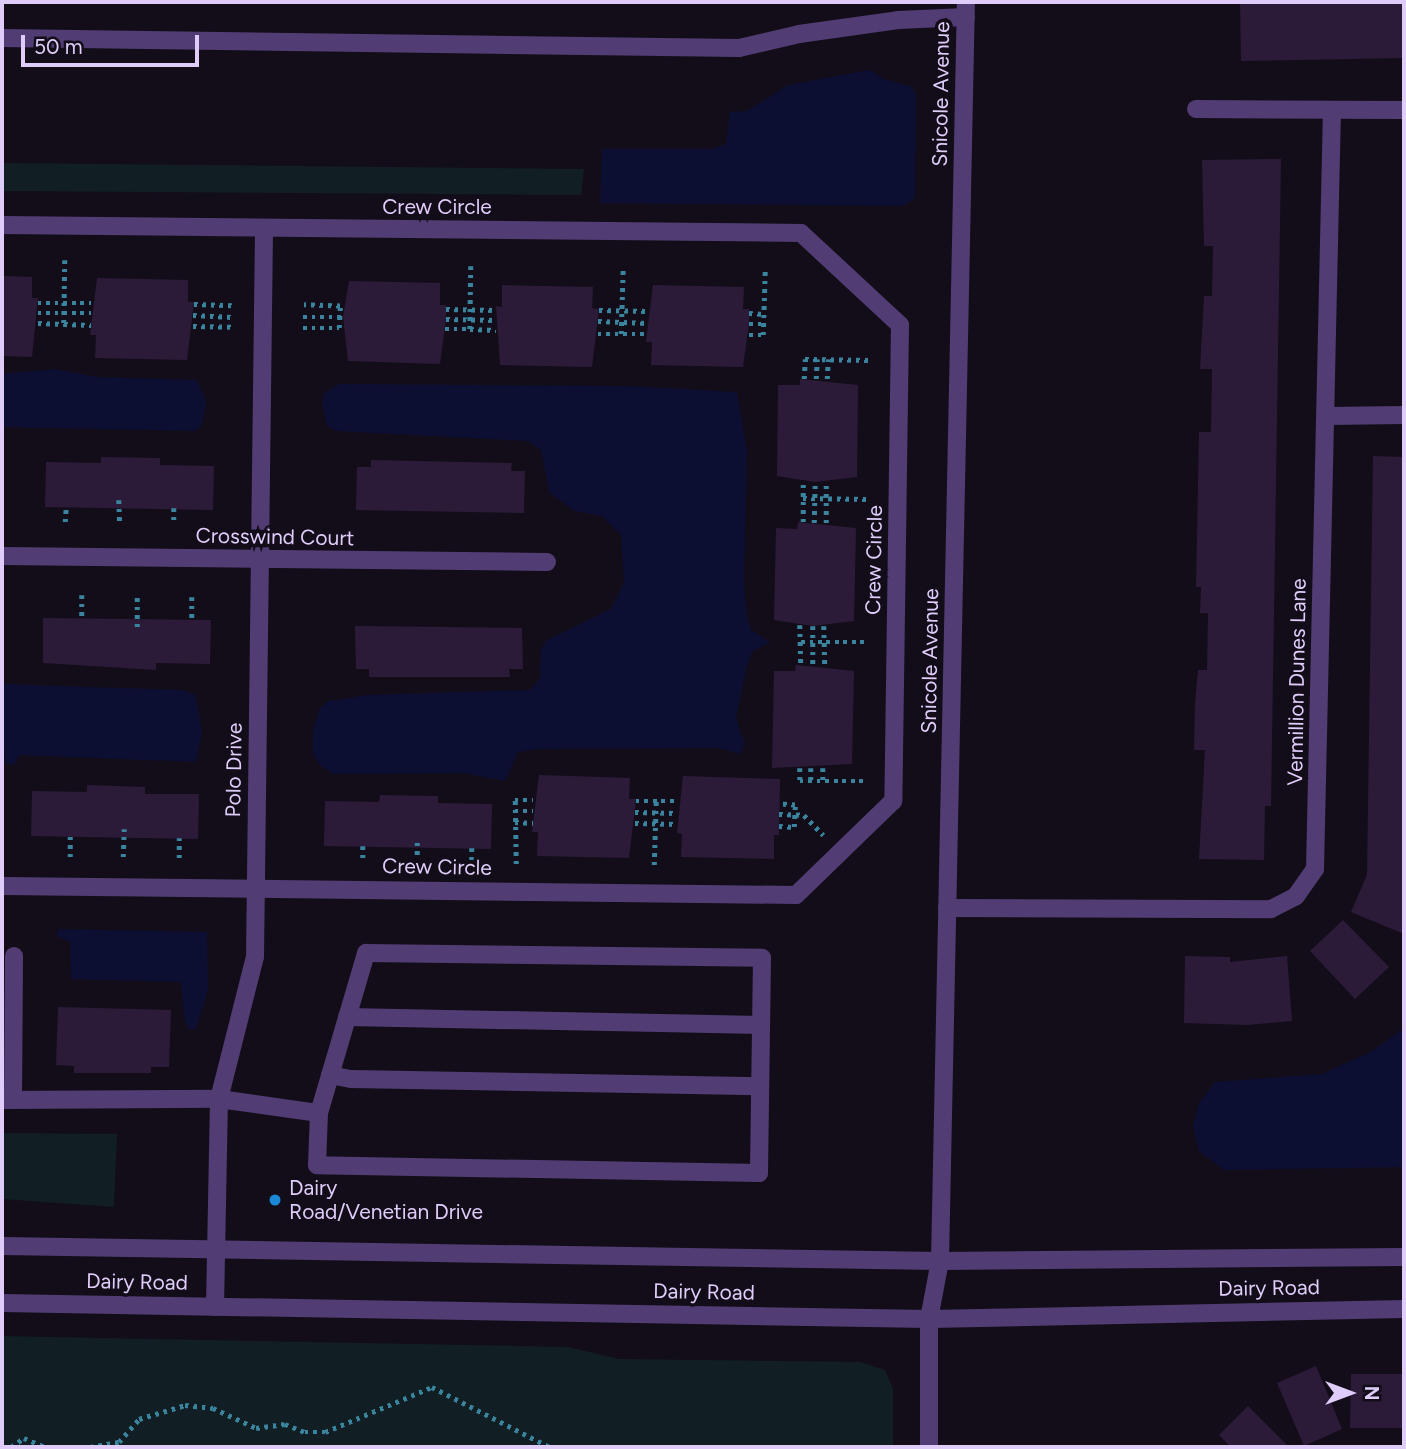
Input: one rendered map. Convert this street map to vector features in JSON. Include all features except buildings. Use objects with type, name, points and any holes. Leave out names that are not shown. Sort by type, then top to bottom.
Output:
[{"type":"street","points":[[2,38],[739,48],[966,10]]},
{"type":"street","name":"Snicole Avenue","points":[[929,1447],[929,1319],[940,1261],[966,10]]},
{"type":"street","points":[[1196,109],[1404,110]]},
{"type":"street","name":"Vermillion Dunes Lane","points":[[947,908],[1271,909],[1296,896],[1315,869],[1332,111]]},
{"type":"street","name":"Crew Circle","points":[[2,225],[801,233],[900,325],[893,801],[796,895],[2,886]]},
{"type":"street","name":"Polo Drive","points":[[215,1307],[214,1249],[219,1099],[254,957],[264,229]]},
{"type":"street","points":[[1326,416],[1404,415]]},
{"type":"street","name":"Crosswind Court","points":[[2,556],[547,562]]},
{"type":"street","points":[[366,953],[762,958],[761,1025],[759,1173],[317,1165],[319,1113],[366,953]]},
{"type":"street","points":[[14,956],[7,1100],[219,1099],[319,1113]]},
{"type":"street","points":[[347,1017],[761,1025]]},
{"type":"street","points":[[330,1075],[351,1079],[760,1086]]},
{"type":"street","name":"Dairy Road","points":[[2,1246],[940,1261],[1404,1256]]},
{"type":"street","name":"Dairy Road","points":[[2,1303],[929,1319],[1404,1309]]},
{"type":"path","points":[[64,324],[65,260]]},
{"type":"path","points":[[470,329],[471,266]]},
{"type":"path","points":[[621,334],[623,268]]},
{"type":"path","points":[[749,335],[763,335],[765,271]]},
{"type":"path","points":[[38,303],[91,303]]},
{"type":"path","points":[[194,304],[232,305]]},
{"type":"path","points":[[303,305],[340,306],[342,317],[340,328],[303,328]]},
{"type":"path","points":[[446,309],[496,310]]},
{"type":"path","points":[[599,310],[647,311]]},
{"type":"path","points":[[38,313],[91,313]]},
{"type":"path","points":[[749,313],[764,314]]},
{"type":"path","points":[[193,315],[232,317]]},
{"type":"path","points":[[303,317],[342,317]]},
{"type":"path","points":[[446,319],[496,320]]},
{"type":"path","points":[[598,321],[647,323]]},
{"type":"path","points":[[37,323],[91,325]]},
{"type":"path","points":[[749,324],[763,324]]},
{"type":"path","points":[[193,326],[232,327]]},
{"type":"path","points":[[445,329],[496,330]]},
{"type":"path","points":[[598,334],[647,334]]},
{"type":"path","points":[[804,379],[805,359],[871,360]]},
{"type":"path","points":[[816,379],[817,359]]},
{"type":"path","points":[[827,379],[828,359]]},
{"type":"path","points":[[803,481],[803,522]]},
{"type":"path","points":[[814,523],[815,482]]},
{"type":"path","points":[[826,523],[827,482]]},
{"type":"path","points":[[803,498],[868,499]]},
{"type":"path","points":[[119,500],[120,523]]},
{"type":"path","points":[[65,522],[66,508]]},
{"type":"path","points":[[174,508],[174,524]]},
{"type":"path","points":[[82,595],[82,619]]},
{"type":"path","points":[[137,596],[137,627]]},
{"type":"path","points":[[192,597],[192,619]]},
{"type":"path","points":[[800,625],[801,665]]},
{"type":"path","points":[[813,626],[813,666]]},
{"type":"path","points":[[824,626],[825,666]]},
{"type":"path","points":[[801,642],[866,642]]},
{"type":"path","points":[[800,768],[800,781],[863,781]]},
{"type":"path","points":[[811,768],[811,781]]},
{"type":"path","points":[[823,768],[823,781]]},
{"type":"path","points":[[516,864],[515,800],[533,800]]},
{"type":"path","points":[[636,801],[677,801]]},
{"type":"path","points":[[654,865],[656,801]]},
{"type":"path","points":[[779,826],[794,827],[795,805],[780,804]]},
{"type":"path","points":[[515,811],[533,811]]},
{"type":"path","points":[[635,812],[677,813]]},
{"type":"path","points":[[779,814],[804,815],[822,835]]},
{"type":"path","points":[[515,822],[533,823]]},
{"type":"path","points":[[635,823],[677,824]]},
{"type":"path","points":[[123,857],[124,829]]},
{"type":"path","points":[[69,857],[70,836]]},
{"type":"path","points":[[179,838],[179,858]]},
{"type":"path","points":[[416,863],[417,839]]},
{"type":"path","points":[[363,846],[363,862]]},
{"type":"path","points":[[472,848],[472,863]]},
{"type":"path","points":[[89,1447],[99,1442],[119,1442],[139,1419],[185,1405],[213,1408],[256,1428],[285,1424],[305,1432],[325,1432],[432,1387],[551,1447]]},
{"type":"path","points":[[10,1447],[24,1438],[45,1447]]},
{"type":"shaded area","points":[[870,70],[884,79],[912,87],[916,94],[915,198],[903,206],[600,203],[602,149],[712,149],[726,144],[730,112],[747,111],[788,85]]},
{"type":"shaded area","points":[[2,163],[584,169],[581,195],[2,191]]},
{"type":"shaded area","points":[[56,369],[97,377],[197,380],[206,401],[202,426],[195,431],[2,427],[2,374]]},
{"type":"shaded area","points":[[339,384],[626,386],[737,392],[747,451],[744,581],[747,617],[751,630],[770,642],[752,652],[746,670],[736,718],[745,744],[740,754],[719,748],[538,749],[518,752],[505,781],[463,773],[333,774],[320,765],[313,755],[313,730],[320,708],[328,701],[368,695],[530,690],[540,678],[541,649],[547,640],[611,609],[624,583],[621,535],[602,516],[574,511],[549,492],[541,450],[528,441],[336,431],[327,426],[322,403],[324,393]]},
{"type":"shaded area","points":[[2,684],[181,690],[196,695],[202,733],[196,762],[19,755],[14,765],[5,763]]},
{"type":"shaded area","points":[[59,929],[207,932],[208,989],[196,1029],[188,1029],[181,982],[71,979],[70,942],[56,936]]},
{"type":"shaded area","points":[[1404,1028],[1404,1167],[1224,1170],[1199,1151],[1193,1126],[1199,1103],[1215,1082],[1322,1074],[1372,1051]]},
{"type":"shaded area","points":[[2,1133],[117,1134],[114,1207],[2,1199]]},
{"type":"shaded area","points":[[2,1336],[568,1347],[619,1359],[860,1362],[885,1370],[893,1389],[893,1447],[2,1447]]},
{"type":"place","name":"Dairy Road/Venetian Drive","points":[[275,1200]]}]
